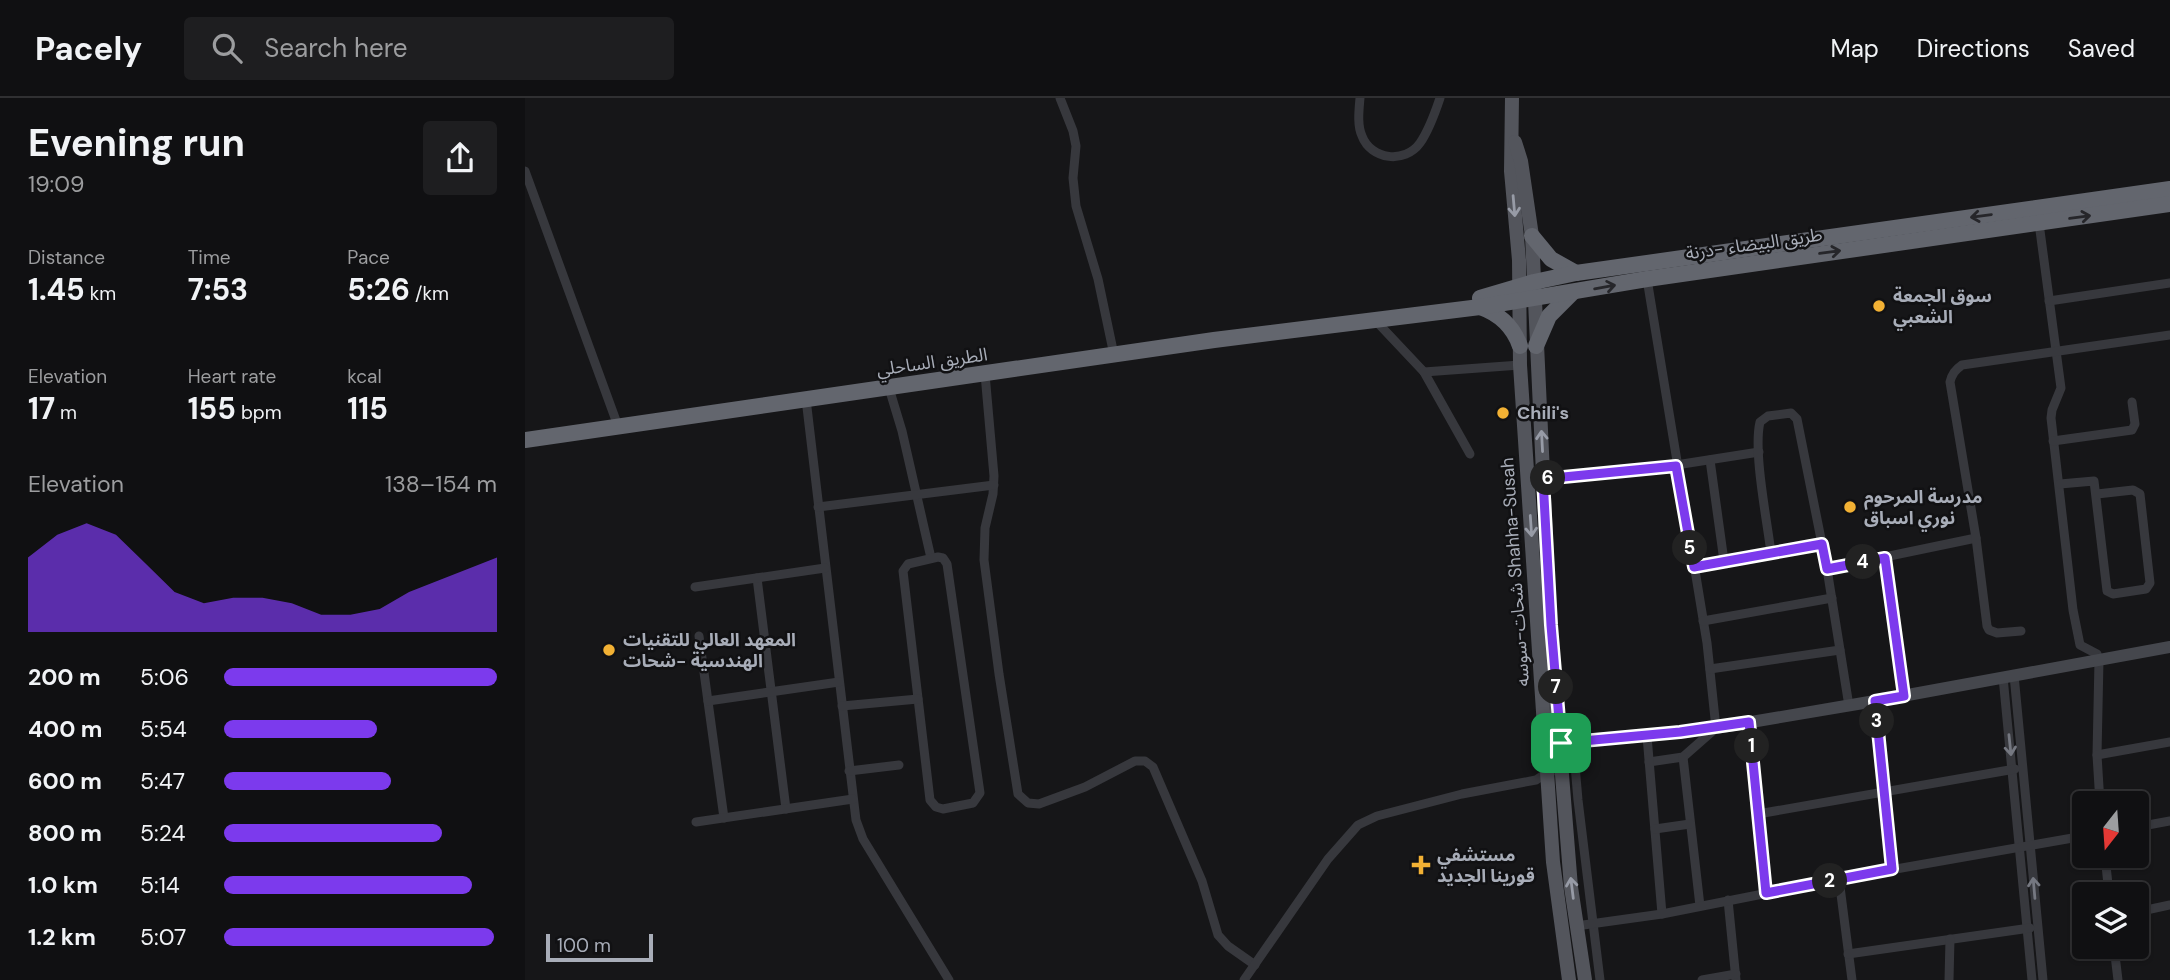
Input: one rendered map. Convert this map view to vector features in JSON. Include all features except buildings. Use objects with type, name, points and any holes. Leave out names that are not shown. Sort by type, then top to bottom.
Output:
[{"type":"highway","name":"طريق البيضاء -درنة","points":[[1344,323],[1480,306],[1576,273],[2170,189]]},
{"type":"highway","name":"طريق البيضاء -درنة","points":[[1527,292],[1573,292],[2170,204]]},
{"type":"highway","points":[[1532,236],[1551,259],[1576,273]]},
{"type":"highway","points":[[1344,323],[1373,315],[1527,292]]},
{"type":"highway","points":[[1480,306],[1506,321],[1528,346],[1549,316],[1573,292]]},
{"type":"highway","name":"الطريق الساحلي","points":[[525,440],[1344,323]]},
{"type":"main road","points":[[1512,98],[1511,171],[1527,292]]},
{"type":"main road","points":[[1513,138],[1521,161],[1532,236],[1527,292]]},
{"type":"main road","name":"شحات-سوسه Shahha-Susah","points":[[1527,292],[1528,346],[1543,479],[1551,625],[1567,742],[1555,771],[1556,892],[1569,980]]},
{"type":"main road","name":"شحات-سوسه Shahha-Susah","points":[[1528,346],[1520,365],[1546,745],[1555,771],[1585,980]]},
{"type":"street","points":[[1060,98],[1076,146],[1073,178],[1076,206],[1098,279],[1114,355]]},
{"type":"street","points":[[1360,98],[1359,126],[1366,144],[1378,153],[1394,158],[1410,153],[1420,144],[1440,98]]},
{"type":"street","points":[[525,171],[618,426]]},
{"type":"street","points":[[2039,223],[2061,388],[2052,410],[2053,441],[2078,640],[2080,645],[2097,654],[2099,660],[2097,755],[2099,791]]},
{"type":"street","points":[[1647,279],[1703,621],[1716,728]]},
{"type":"street","points":[[2049,301],[2170,284]]},
{"type":"street","points":[[1375,320],[1423,372],[1470,454]]},
{"type":"street","points":[[2021,631],[1997,633],[1989,630],[1950,382],[1952,375],[1962,365],[2170,335]]},
{"type":"street","points":[[1423,372],[1520,365]]},
{"type":"street","points":[[985,374],[994,485],[985,528],[984,560],[1019,794],[1028,803],[1039,804],[1085,788],[1135,761],[1148,762],[1153,767],[1202,881],[1218,935],[1228,946],[1255,965]]},
{"type":"street","points":[[889,388],[902,431],[931,558]]},
{"type":"street","points":[[806,399],[856,820],[863,839],[949,980]]},
{"type":"street","points":[[2053,441],[2131,430],[2135,424],[2132,402]]},
{"type":"street","points":[[1771,553],[1759,452],[1760,422],[1768,416],[1786,413],[1795,416],[1827,569],[1849,706]]},
{"type":"street","points":[[1543,479],[1676,466],[1759,452]]},
{"type":"street","points":[[1710,460],[1724,561]]},
{"type":"street","points":[[2060,484],[2091,480],[2096,484],[2097,494],[2107,591],[2113,594],[2146,589],[2150,583],[2140,494],[2133,490],[2097,494]]},
{"type":"street","points":[[818,507],[994,485]]},
{"type":"street","points":[[1827,569],[1976,538]]},
{"type":"street","points":[[1694,567],[1822,544]]},
{"type":"street","points":[[941,557],[947,564],[980,793],[974,803],[943,809],[932,803],[903,571],[908,564],[931,558],[941,557]]},
{"type":"street","points":[[1885,558],[1904,696]]},
{"type":"street","points":[[695,587],[825,568]]},
{"type":"street","points":[[757,578],[786,809]]},
{"type":"street","points":[[1703,621],[1832,598]]},
{"type":"street","points":[[699,636],[724,818]]},
{"type":"street","points":[[1546,745],[1716,728],[2170,647]]},
{"type":"street","points":[[1710,669],[1840,650]]},
{"type":"street","points":[[2008,676],[2023,768],[2043,980]]},
{"type":"street","points":[[2008,676],[2013,770],[2032,980]]},
{"type":"street","points":[[708,701],[839,682]]},
{"type":"street","points":[[842,706],[918,699]]},
{"type":"street","points":[[1875,701],[1892,869]]},
{"type":"street","points":[[1749,722],[1766,893]]},
{"type":"street","points":[[1649,762],[1683,757],[1716,728]]},
{"type":"street","points":[[1647,736],[1661,914]]},
{"type":"street","points":[[1567,742],[1600,980]]},
{"type":"street","points":[[2097,755],[2170,742]]},
{"type":"street","points":[[1683,757],[1700,906]]},
{"type":"street","points":[[849,771],[899,765]]},
{"type":"street","points":[[1758,814],[2023,768]]},
{"type":"street","points":[[1244,980],[1328,859],[1358,825],[1377,816],[1536,779],[1555,771]]},
{"type":"street","points":[[696,822],[853,799]]},
{"type":"street","points":[[2149,825],[2170,821]]},
{"type":"street","points":[[1654,829],[1690,824]]},
{"type":"street","points":[[1576,926],[1661,914],[1892,869],[2072,838]]},
{"type":"street","points":[[1839,879],[1852,980]]},
{"type":"street","points":[[1702,980],[1736,977],[1728,901]]},
{"type":"street","points":[[2149,909],[2170,905]]},
{"type":"street","points":[[1848,954],[2038,927]]},
{"type":"street","points":[[1948,980],[1950,939]]},
{"type":"street","points":[[2115,959],[2117,980]]},
{"type":"place","name":"سوق الجمعة الشعبي","points":[[1879,306]]},
{"type":"place","name":"Chili's","points":[[1503,413]]},
{"type":"place","name":"مدرسة المرحوم نوري اسباق","points":[[1850,507]]},
{"type":"place","name":"المعهد العالي للتقنيات الهندسية -شحات","points":[[609,650]]},
{"type":"place","name":"مستشفي قورينا الجديد","points":[[1421,865]]},
{"type":"route","points":[[1676,466],[1694,567],[1822,544],[1827,569],[1885,558],[1904,696],[1875,701],[1892,869],[1766,893],[1749,722],[1716,728],[1561,743],[1543,479],[1676,466]]}]
